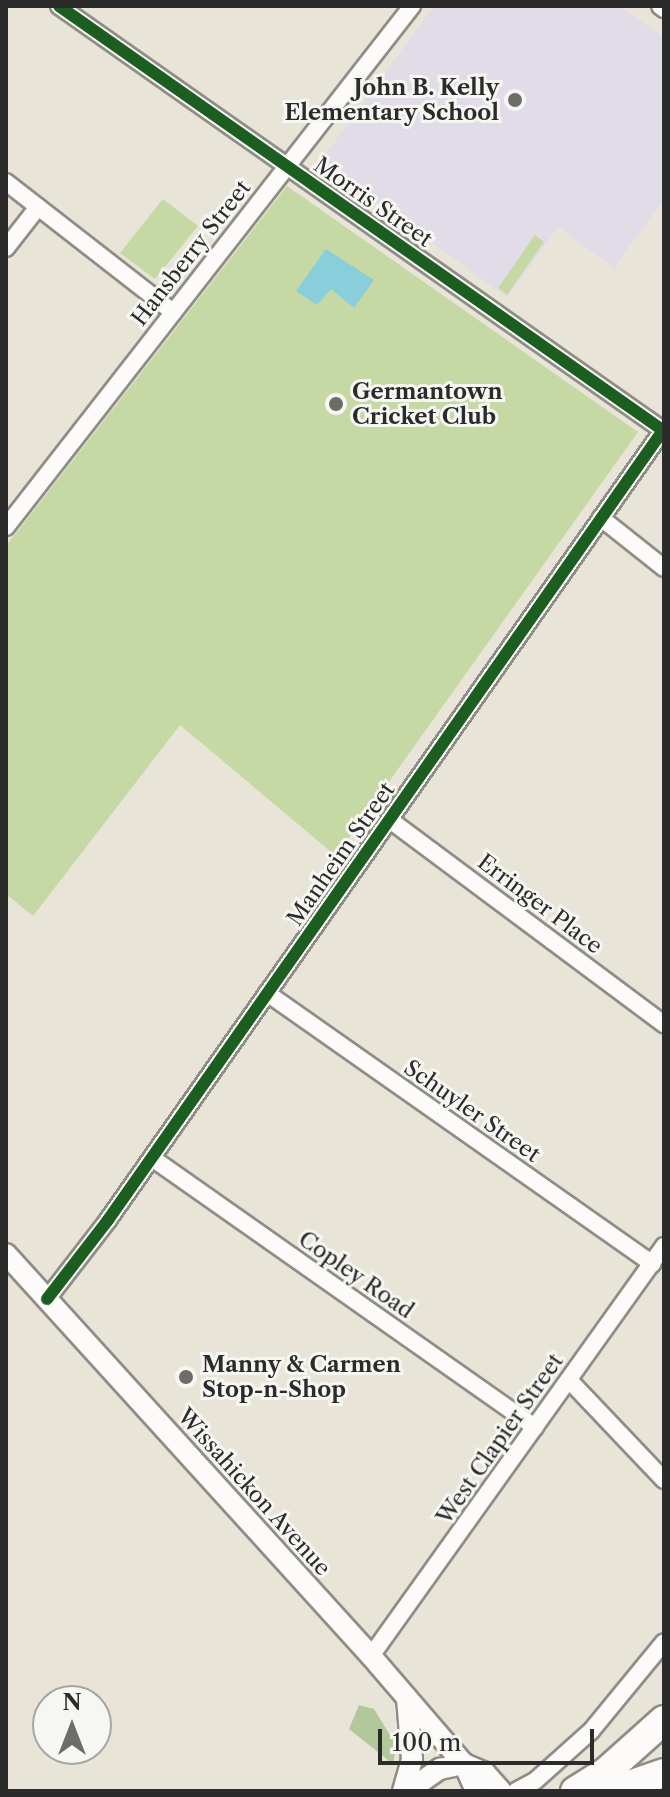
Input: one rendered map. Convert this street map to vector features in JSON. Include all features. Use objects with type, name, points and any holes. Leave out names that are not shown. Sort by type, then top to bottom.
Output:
[{"type":"highway","points":[[575,1791],[608,1770],[664,1720]]},
{"type":"highway","points":[[612,1791],[664,1773]]},
{"type":"street","name":"Morris Street","points":[[59,6],[664,430]]},
{"type":"street","name":"Hansberry Street","points":[[6,527],[412,6]]},
{"type":"street","points":[[6,182],[173,312]]},
{"type":"street","points":[[6,248],[38,207]]},
{"type":"street","name":"Manheim Street","points":[[47,1299],[152,1158],[664,430]]},
{"type":"street","points":[[601,518],[664,568]]},
{"type":"street","name":"Erringer Place","points":[[390,820],[664,1024]]},
{"type":"street","name":"Schuyler Street","points":[[267,993],[652,1264]]},
{"type":"street","name":"Copley Road","points":[[152,1158],[535,1427]]},
{"type":"street","name":"West Clapier Street","points":[[371,1656],[664,1246]]},
{"type":"street","name":"Wissahickon Avenue","points":[[6,1254],[371,1656],[464,1764],[476,1791]]},
{"type":"street","points":[[569,1380],[664,1480]]},
{"type":"street","points":[[516,1791],[535,1781],[591,1731],[664,1642]]},
{"type":"street","points":[[406,1791],[413,1750],[407,1698]]},
{"type":"street","points":[[406,1791],[440,1769],[464,1764]]},
{"type":"street","name":"Wissahickon Avenue","points":[[464,1764],[485,1773],[501,1791]]},
{"type":"shaded area","name":"John B. Kelly Elementary School","points":[[434,6],[620,6],[664,38],[664,199],[614,268],[558,227],[507,297],[320,162]]},
{"type":"green space","name":"Germantown Cricket Club","points":[[287,186],[638,432],[336,856],[180,725],[33,916],[6,894],[6,546]]},
{"type":"green space","points":[[163,199],[198,226],[155,279],[120,253]]},
{"type":"green space","points":[[535,235],[544,242],[507,295],[498,288]]},
{"type":"green space","points":[[359,1705],[374,1709],[396,1745],[393,1764],[349,1729]]},
{"type":"water","points":[[326,249],[374,280],[354,308],[331,289],[317,305],[296,291]]},
{"type":"cycle path","points":[[59,6],[664,431]]},
{"type":"cycle path","points":[[47,1299],[108,1220],[664,429]]},
{"type":"place","name":"John B. Kelly Elementary School","points":[[515,100]]},
{"type":"place","name":"Germantown Cricket Club","points":[[336,404]]},
{"type":"place","name":"Manny & Carmen Stop-n-Shop","points":[[186,1377]]}]
